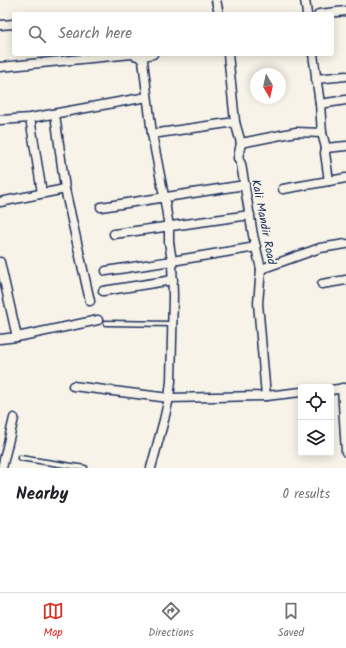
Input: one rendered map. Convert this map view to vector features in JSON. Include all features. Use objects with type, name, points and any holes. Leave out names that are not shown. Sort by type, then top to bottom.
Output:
[{"type":"street","points":[[216,0],[219,12]]},
{"type":"street","points":[[305,0],[308,12]]},
{"type":"street","points":[[334,12],[346,11]]},
{"type":"street","points":[[0,25],[12,24]]},
{"type":"street","points":[[0,68],[111,56]]},
{"type":"street","points":[[144,56],[140,57],[143,61],[152,134],[169,227],[173,280],[171,381],[169,398],[151,468]]},
{"type":"street","name":"Kali Mandir Road","points":[[228,56],[235,122],[241,143],[238,158],[241,164],[261,269],[258,303],[266,396]]},
{"type":"street","points":[[313,56],[329,181]]},
{"type":"street","points":[[316,79],[346,76]]},
{"type":"street","points":[[0,120],[30,118],[147,97]]},
{"type":"street","points":[[320,104],[346,100]]},
{"type":"street","points":[[55,114],[65,189],[90,301]]},
{"type":"street","points":[[30,118],[42,193]]},
{"type":"street","points":[[152,134],[235,122]]},
{"type":"street","points":[[241,143],[296,132],[322,133]]},
{"type":"street","points":[[326,148],[346,146]]},
{"type":"street","points":[[283,189],[346,178]]},
{"type":"street","points":[[101,207],[164,196],[245,185]]},
{"type":"street","points":[[0,202],[65,189]]},
{"type":"street","points":[[114,234],[250,215]]},
{"type":"street","points":[[261,269],[320,248],[346,244]]},
{"type":"street","points":[[106,271],[172,262],[256,247]]},
{"type":"street","points":[[0,262],[17,337]]},
{"type":"street","points":[[103,291],[173,280]]},
{"type":"street","points":[[322,284],[346,280]]},
{"type":"street","points":[[0,339],[17,337],[98,320]]},
{"type":"street","points":[[74,386],[169,398],[266,396],[298,392]]},
{"type":"street","points":[[334,390],[344,388],[346,452]]},
{"type":"street","points":[[2,468],[14,418]]},
{"type":"lane","points":[[106,323],[172,324]]},
{"type":"lane","points":[[20,458],[85,468]]}]
